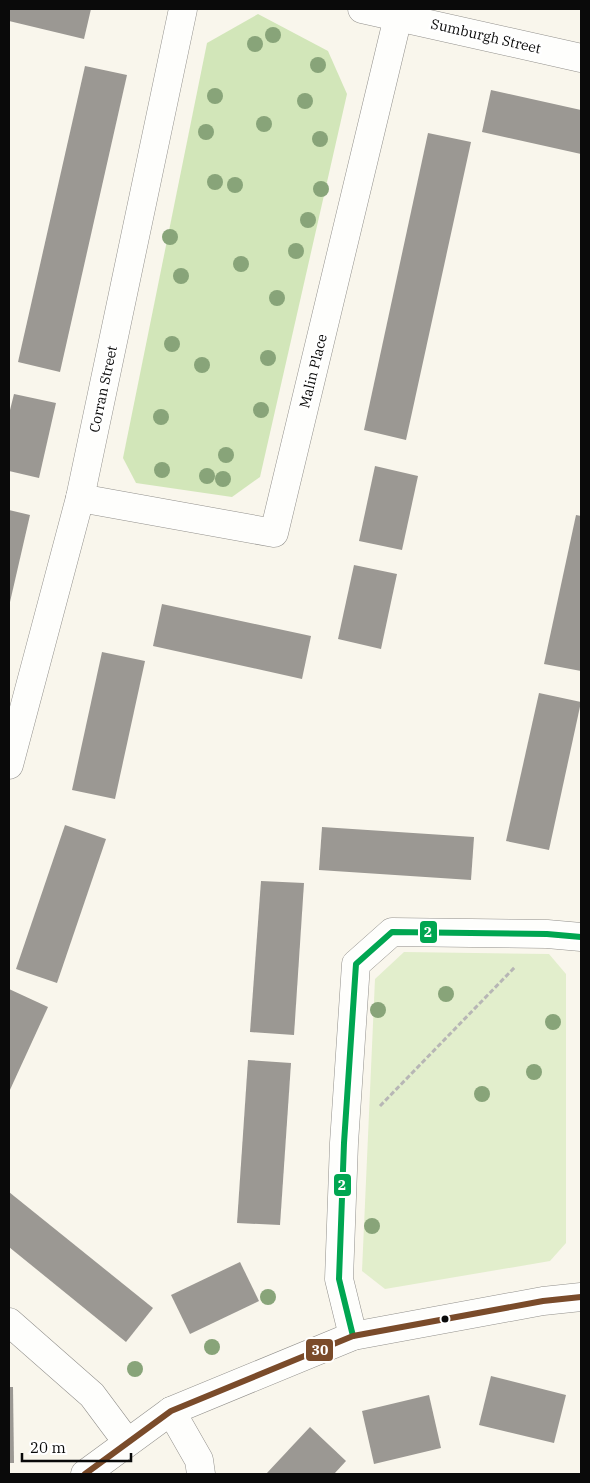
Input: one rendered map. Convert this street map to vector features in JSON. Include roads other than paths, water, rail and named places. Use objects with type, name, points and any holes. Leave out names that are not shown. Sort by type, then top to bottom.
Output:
[{"type":"street","name":"Corran Street","points":[[9,765],[80,498],[183,9]]},
{"type":"street","name":"Sumburgh Street","points":[[362,9],[581,58]]},
{"type":"street","name":"Malin Place","points":[[80,498],[274,533],[398,17]]},
{"type":"street","points":[[353,1336],[339,1279],[344,1143],[356,964],[392,932],[547,934],[581,937]]},
{"type":"street","points":[[85,1474],[171,1411],[353,1336],[543,1301],[581,1297]]},
{"type":"street","points":[[9,1322],[92,1395],[127,1442]]},
{"type":"street","points":[[171,1411],[199,1460],[201,1474]]}]
